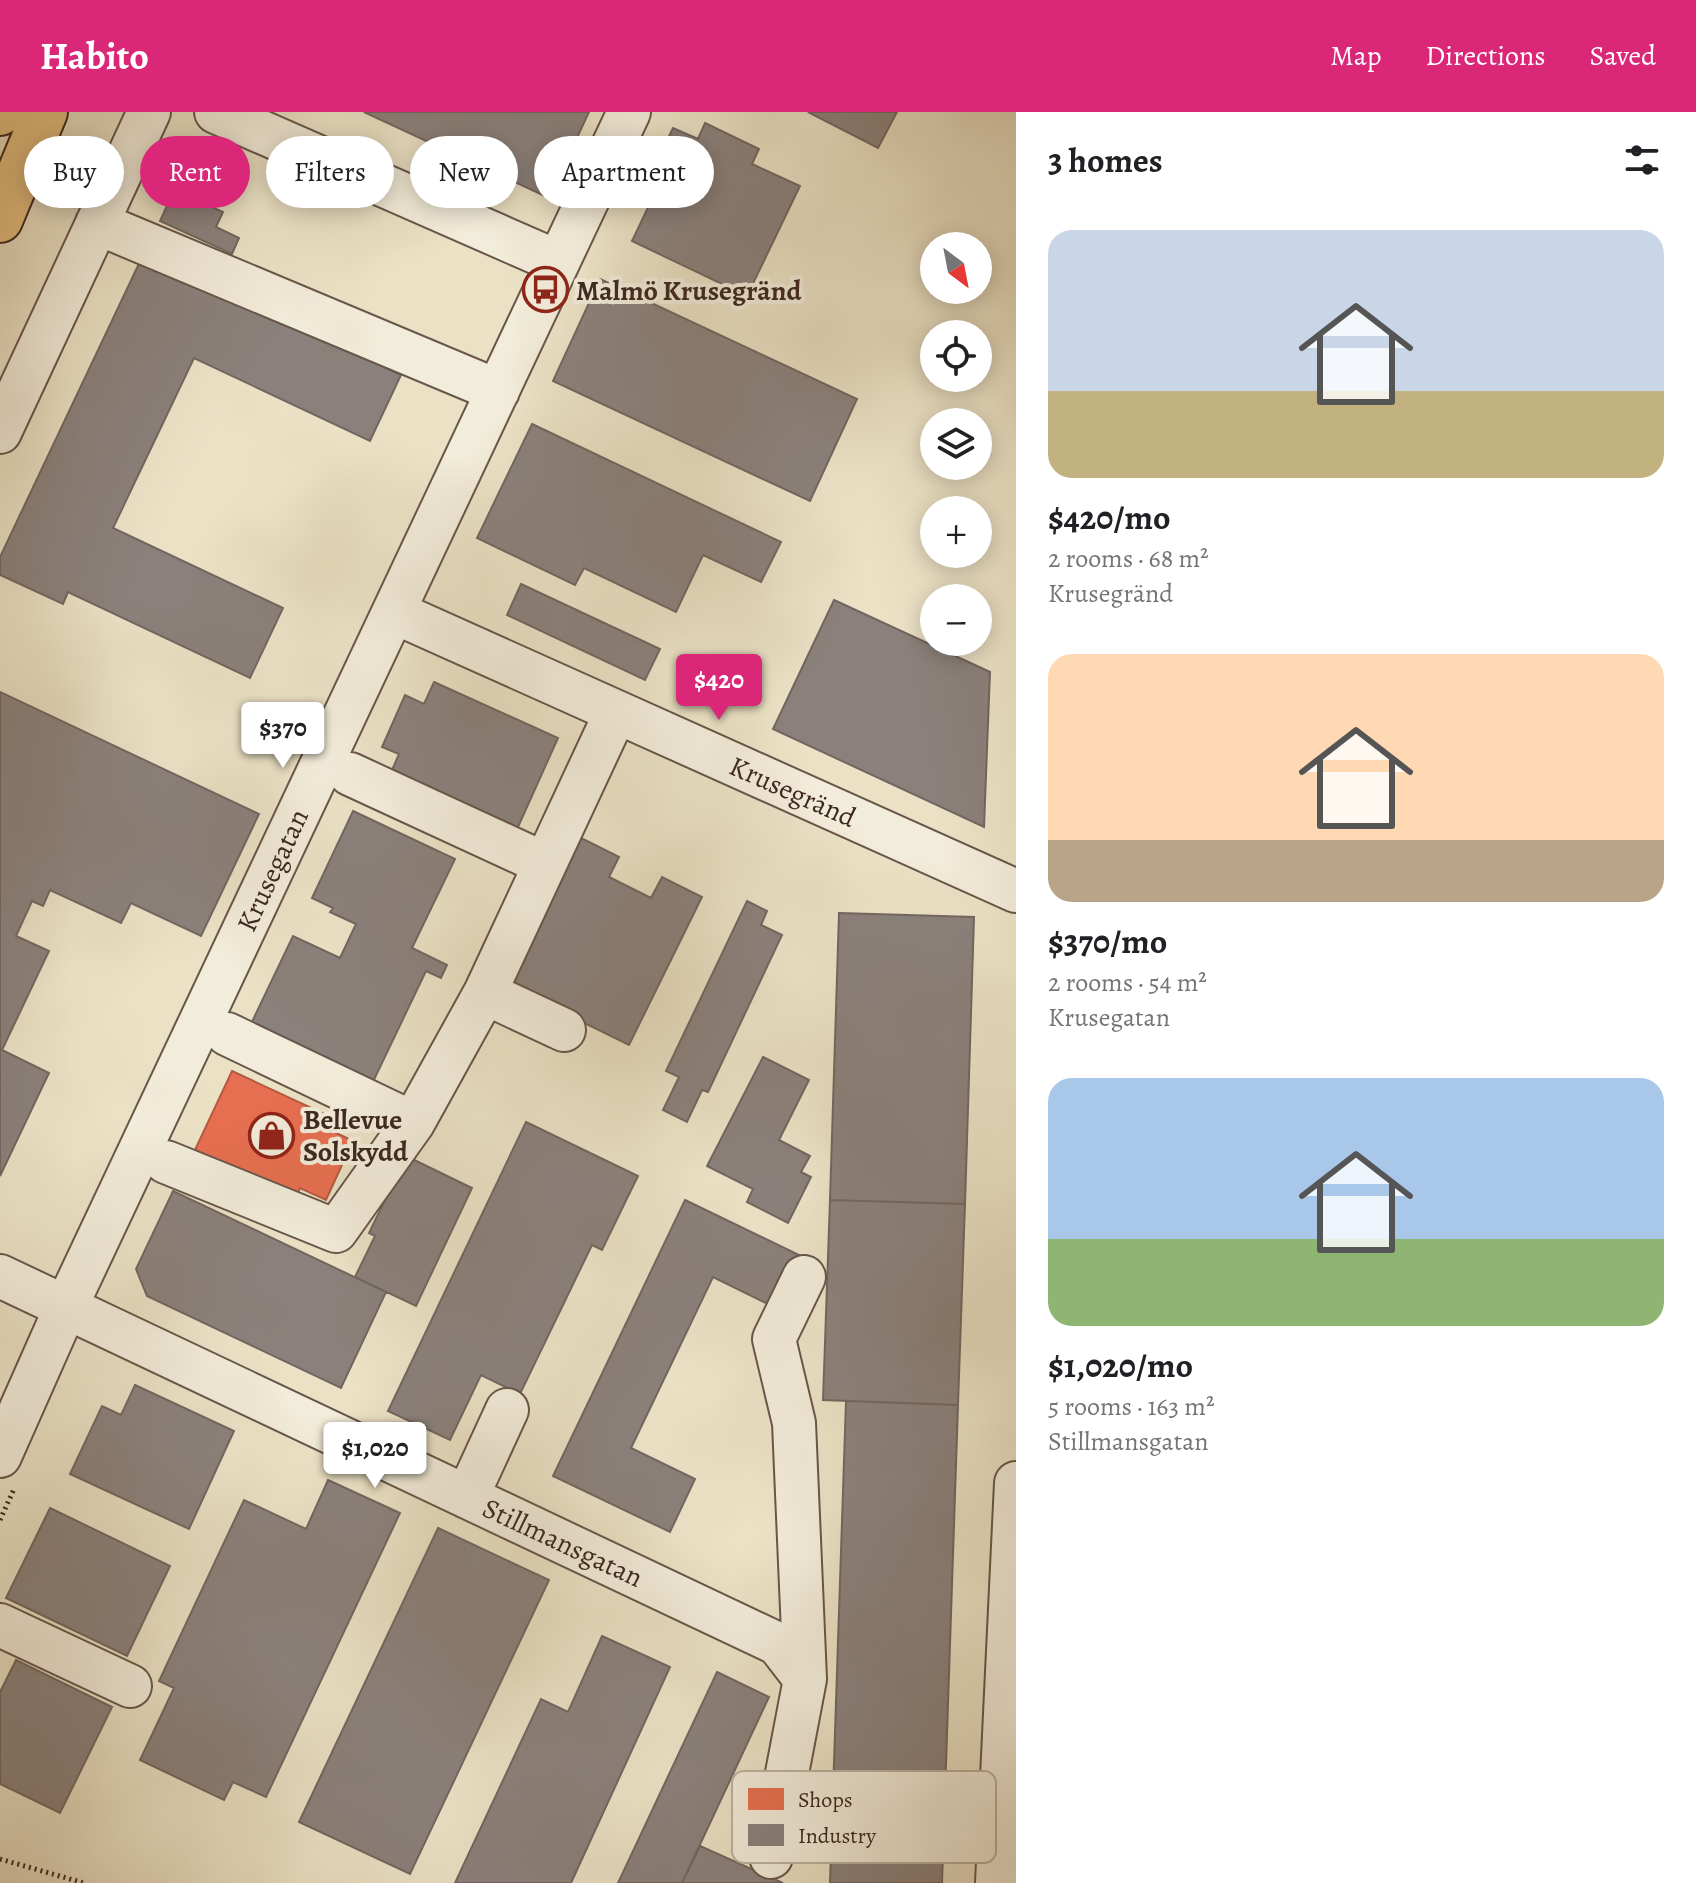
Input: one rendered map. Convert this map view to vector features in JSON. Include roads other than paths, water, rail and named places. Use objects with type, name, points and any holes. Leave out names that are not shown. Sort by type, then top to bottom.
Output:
[{"type":"highway","points":[[0,220],[45,112]]},
{"type":"street","points":[[0,432],[149,112]]},
{"type":"street","name":"Krusegatan","points":[[0,1456],[66,1307],[629,112]]},
{"type":"street","points":[[228,114],[558,262]]},
{"type":"street","points":[[97,223],[498,391]]},
{"type":"street","name":"Krusegränd","points":[[394,612],[1016,891]]},
{"type":"street","points":[[166,1162],[336,1231],[413,1123],[485,993],[616,712]]},
{"type":"street","points":[[350,774],[545,864]]},
{"type":"street","points":[[485,993],[564,1030]]},
{"type":"street","points":[[227,1034],[413,1123]]},
{"type":"street","name":"Stillmansgatan","points":[[0,1276],[778,1644],[805,1679]]},
{"type":"street","points":[[787,1771],[805,1679],[794,1423],[774,1339],[804,1277]]},
{"type":"street","points":[[467,1497],[507,1410]]},
{"type":"street","points":[[997,1883],[1016,1483]]},
{"type":"street","points":[[0,1625],[130,1686]]},
{"type":"place","name":"Malmö Krusegränd","points":[[545,290]]},
{"type":"place","name":"Bellevue Solskydd","points":[[272,1135]]}]
